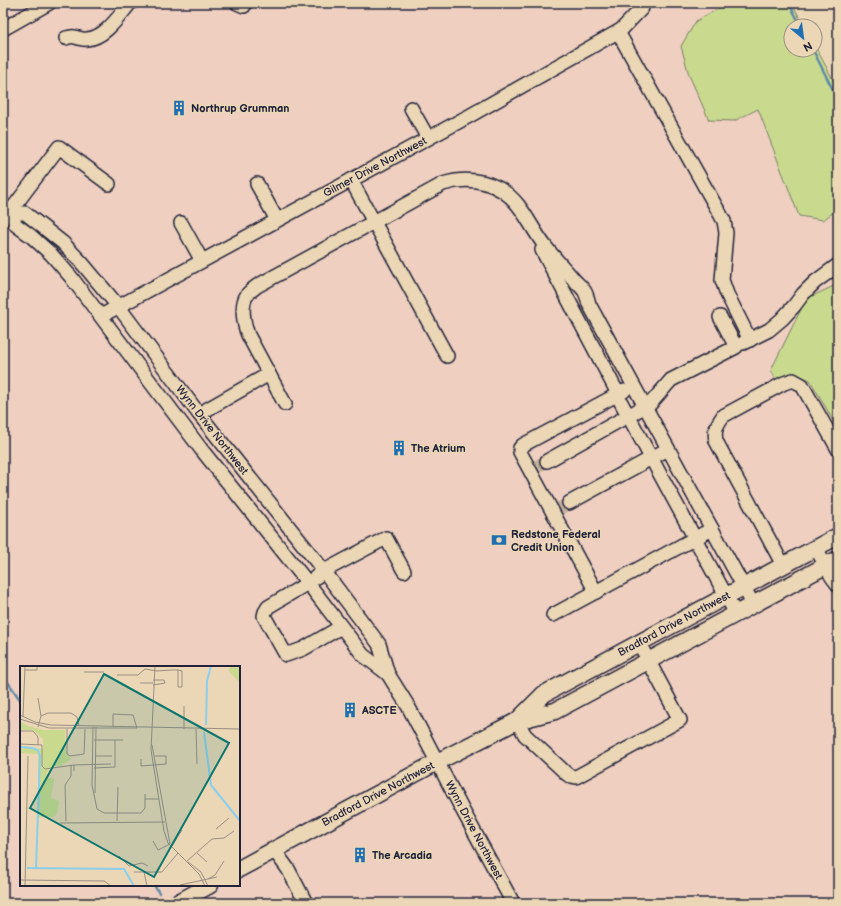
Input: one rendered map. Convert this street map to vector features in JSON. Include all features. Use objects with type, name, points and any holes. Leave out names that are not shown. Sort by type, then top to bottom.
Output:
[{"type":"main road","name":"Bradford Drive Northwest","points":[[517,720],[544,694],[838,536]]},
{"type":"main road","name":"Bradford Drive Northwest","points":[[240,868],[517,720],[555,711],[832,562]]},
{"type":"main road","points":[[177,903],[206,886]]},
{"type":"street","points":[[3,29],[49,3]]},
{"type":"street","points":[[66,38],[74,36],[86,40],[102,33],[130,3]]},
{"type":"street","name":"Gilmer Drive Northwest","points":[[101,316],[428,138],[618,32],[642,8]]},
{"type":"street","points":[[618,32],[724,221],[726,233],[722,280],[727,294],[750,340]]},
{"type":"street","points":[[411,108],[428,138]]},
{"type":"street","points":[[6,211],[59,147],[109,184]]},
{"type":"street","points":[[351,180],[447,356]]},
{"type":"street","points":[[286,404],[248,335],[243,307],[246,296],[257,286],[443,184],[458,181],[476,181],[493,185],[509,195],[524,213],[545,246],[585,292],[589,304],[753,604]]},
{"type":"street","points":[[257,184],[277,220]]},
{"type":"street","name":"Wynn Drive Northwest","points":[[6,211],[25,213],[63,243],[82,263],[118,306],[198,414],[324,571],[379,644],[388,674],[408,706],[513,903]]},
{"type":"street","name":"Wynn Drive Northwest","points":[[6,211],[16,225],[51,254],[71,277],[202,449],[363,655],[388,674]]},
{"type":"street","points":[[181,223],[202,261]]},
{"type":"street","points":[[533,228],[540,248],[604,367],[628,416],[736,614]]},
{"type":"street","points":[[537,466],[645,407],[655,399],[671,380],[769,330],[782,319],[811,286],[838,266]]},
{"type":"street","points":[[720,317],[736,347]]},
{"type":"street","points":[[198,414],[269,374]]},
{"type":"street","points":[[783,565],[716,441],[715,433],[717,424],[723,416],[784,383],[793,380],[802,385],[838,450]]},
{"type":"street","points":[[596,592],[560,508],[537,466],[520,452],[520,448],[523,445],[634,386]]},
{"type":"street","points":[[560,508],[668,449]]},
{"type":"street","points":[[553,615],[712,529]]},
{"type":"street","points":[[342,627],[303,649],[286,655],[264,616],[268,607],[308,583],[324,571],[386,538],[404,571]]},
{"type":"street","points":[[816,548],[832,562],[838,585]]},
{"type":"street","points":[[517,720],[525,735],[568,775],[576,777],[680,720],[639,643]]},
{"type":"street","points":[[274,850],[288,869],[306,903]]},
{"type":"shaded area","points":[[3,3],[729,3],[696,21],[734,121],[758,109],[799,216],[823,220],[838,209],[838,284],[806,299],[777,381],[795,374],[810,380],[838,429],[838,903],[3,903]]},
{"type":"green space","points":[[729,3],[792,3],[800,18],[783,18],[783,58],[821,58],[838,89],[838,209],[823,220],[799,216],[758,109],[734,121],[709,120],[689,75],[681,46],[696,21]]},
{"type":"green space","points":[[838,284],[838,429],[810,380],[795,374],[777,382],[771,370],[806,299]]},
{"type":"waterway","points":[[789,3],[797,18]]},
{"type":"waterway","points":[[817,58],[838,100]]},
{"type":"waterway","points":[[3,675],[20,700]]},
{"type":"waterway","points":[[155,886],[159,893]]},
{"type":"tunnel","points":[[536,467],[547,461]]},
{"type":"tunnel","points":[[559,509],[569,503]]},
{"type":"place","name":"Northrup Grumman","points":[[179,108]]},
{"type":"place","name":"The Atrium","points":[[399,448]]},
{"type":"place","name":"Redstone Federal Credit Union","points":[[499,540]]},
{"type":"place","name":"ASCTE","points":[[350,710]]},
{"type":"place","name":"The Arcadia","points":[[360,855]]}]
